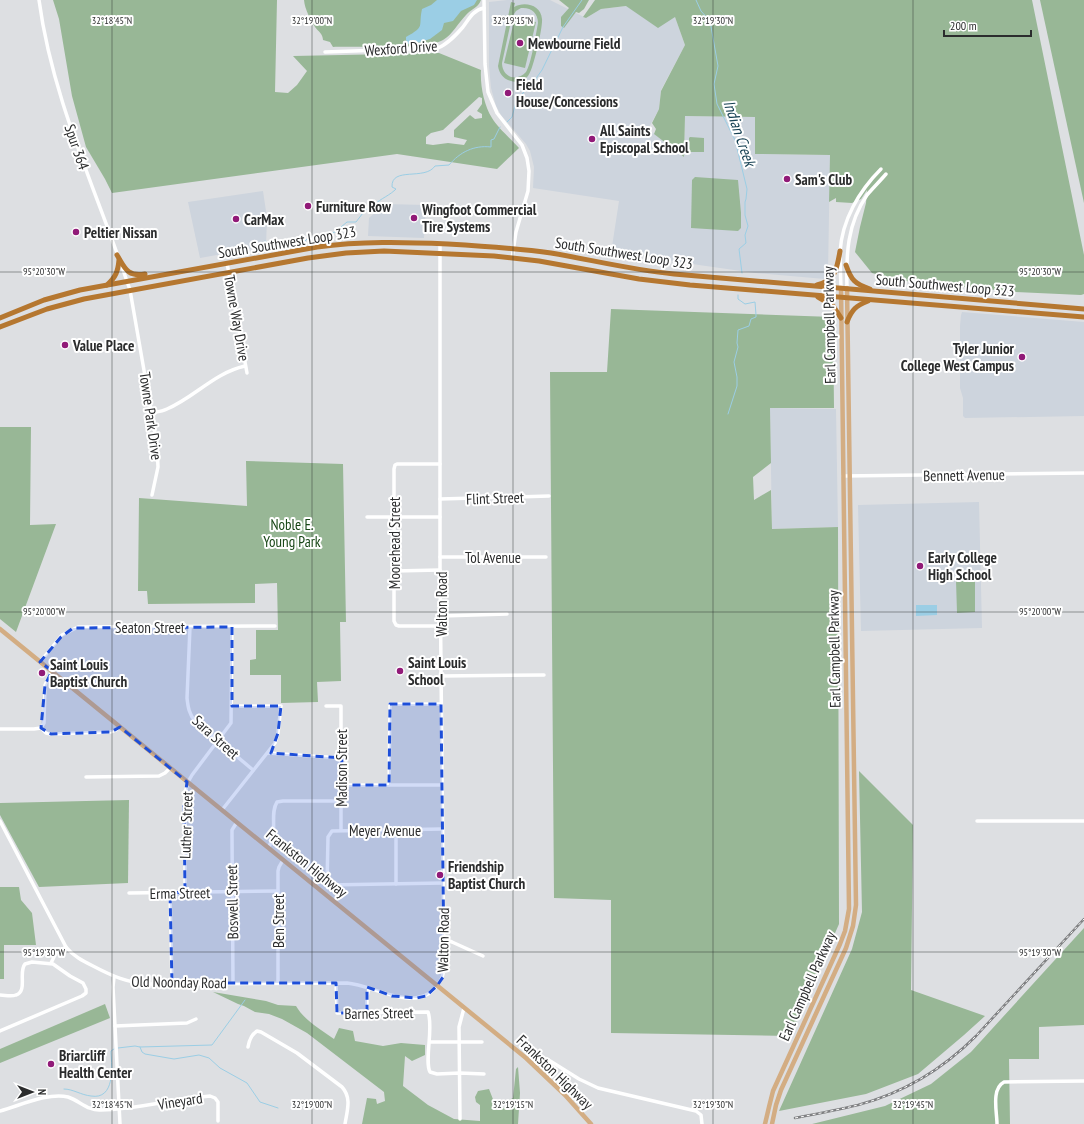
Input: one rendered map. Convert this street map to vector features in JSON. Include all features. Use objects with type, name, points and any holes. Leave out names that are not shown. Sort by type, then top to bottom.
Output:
[{"type":"highway","name":"South Southwest Loop 323","points":[[0,318],[55,297],[106,285],[317,247],[395,242],[513,248],[656,272],[1084,308]]},
{"type":"highway","name":"South Southwest Loop 323","points":[[0,327],[26,316],[84,298],[308,258],[346,253],[384,251],[512,258],[562,264],[639,279],[690,285],[1084,317]]},
{"type":"highway","points":[[813,286],[825,283],[833,277],[837,269],[840,251]]},
{"type":"highway","points":[[118,257],[127,270],[134,275],[174,272]]},
{"type":"highway","points":[[106,285],[113,280],[117,274],[118,257]]},
{"type":"highway","points":[[846,265],[855,282],[876,291]]},
{"type":"highway","points":[[690,285],[702,282],[706,277]]},
{"type":"highway","points":[[815,295],[834,306],[841,318]]},
{"type":"highway","points":[[847,322],[850,313],[854,308],[869,300]]},
{"type":"main road","name":"Earl Campbell Parkway","points":[[766,1124],[774,1091],[842,939],[847,922],[849,905],[841,288]]},
{"type":"main road","name":"Earl Campbell Parkway","points":[[772,1124],[781,1090],[846,948],[853,926],[856,905],[847,288]]},
{"type":"main road","name":"Frankston Highway","points":[[0,629],[533,1064],[591,1124]]},
{"type":"main road","points":[[846,690],[853,690]]},
{"type":"main road","points":[[849,905],[856,905]]},
{"type":"street","name":"Spur 364","points":[[39,0],[48,50],[62,103],[130,290]]},
{"type":"street","points":[[484,0],[485,64],[488,92],[497,113],[522,145],[529,167],[528,191],[517,229],[512,258]]},
{"type":"street","name":"Wexford Drive","points":[[325,52],[438,48],[451,39],[473,14],[484,8]]},
{"type":"street","name":"Earl Campbell Parkway","points":[[841,288],[840,251],[847,220],[861,192],[881,169]]},
{"type":"street","name":"Earl Campbell Parkway","points":[[847,288],[846,265],[848,239],[853,222],[867,196],[886,174]]},
{"type":"street","name":"Walton Road","points":[[437,986],[444,975],[440,570],[440,244]]},
{"type":"street","name":"Towne Way Drive","points":[[227,263],[246,373]]},
{"type":"street","name":"Towne Park Drive","points":[[130,290],[152,413],[158,458],[157,472],[152,495]]},
{"type":"street","points":[[152,413],[167,409],[221,375],[245,366]]},
{"type":"street","name":"Moorehead Street","points":[[440,464],[401,463],[396,465],[394,475],[394,621],[396,625],[399,626],[441,626]]},
{"type":"street","name":"Bennett Avenue","points":[[843,476],[1084,473]]},
{"type":"street","name":"Flint Street","points":[[440,499],[549,496]]},
{"type":"street","points":[[367,517],[440,517]]},
{"type":"street","name":"Tol Avenue","points":[[440,557],[546,558]]},
{"type":"street","points":[[394,571],[440,570]]},
{"type":"street","points":[[441,616],[506,614]]},
{"type":"street","name":"Seaton Street","points":[[40,662],[62,635],[78,627],[275,626]]},
{"type":"street","name":"Sara Street","points":[[190,627],[188,707],[190,716],[254,770]]},
{"type":"street","name":"Luther Street","points":[[186,892],[184,801],[188,782],[192,775],[219,741],[231,723],[232,627]]},
{"type":"street","points":[[41,728],[44,723],[44,685],[52,671]]},
{"type":"street","points":[[441,676],[544,675]]},
{"type":"street","points":[[389,785],[390,704],[441,704]]},
{"type":"street","points":[[222,810],[268,753],[277,739],[281,706],[232,706]]},
{"type":"street","name":"Madison Street","points":[[326,706],[341,706],[341,830]]},
{"type":"street","points":[[41,728],[46,733],[51,734],[111,732],[120,727]]},
{"type":"street","points":[[0,729],[41,728]]},
{"type":"street","points":[[268,753],[342,758]]},
{"type":"street","points":[[86,777],[159,776],[170,768]]},
{"type":"street","points":[[341,785],[442,785]]},
{"type":"street","points":[[268,848],[274,835],[275,810],[277,802],[341,801]]},
{"type":"street","points":[[977,822],[1084,821]]},
{"type":"street","name":"Old Noonday Road","points":[[0,822],[66,947],[77,958],[114,977],[135,983],[351,983],[392,996],[417,998],[426,996],[437,986]]},
{"type":"street","name":"Boswell Street","points":[[233,983],[232,832],[237,822]]},
{"type":"street","name":"Meyer Avenue","points":[[327,885],[328,837],[329,833],[332,831],[442,829]]},
{"type":"street","points":[[396,830],[396,884]]},
{"type":"street","name":"Ben Street","points":[[278,983],[278,869],[283,860]]},
{"type":"street","points":[[322,892],[327,885],[443,883]]},
{"type":"street","name":"Erma Street","points":[[129,894],[278,891]]},
{"type":"street","points":[[170,893],[172,983]]},
{"type":"street","points":[[444,939],[483,956]]},
{"type":"street","points":[[51,963],[56,953],[66,947]]},
{"type":"street","points":[[0,995],[15,995],[19,993],[22,987],[22,968],[25,964],[32,962],[51,963],[83,983],[86,989],[86,993],[82,996],[0,1031]]},
{"type":"street","points":[[114,977],[113,987],[120,1124]]},
{"type":"street","name":"Barnes Street","points":[[336,982],[337,1013],[428,1012],[430,1042]]},
{"type":"street","points":[[367,1013],[367,996],[369,988]]},
{"type":"street","points":[[460,1119],[459,1042],[460,1023],[464,1008]]},
{"type":"street","points":[[115,1026],[187,1023],[196,1018]]},
{"type":"street","points":[[248,1047],[250,1039],[254,1033],[259,1031],[297,1053],[342,1087],[347,1092],[349,1104],[345,1124]]},
{"type":"street","points":[[482,1042],[430,1042],[428,1068],[430,1072],[437,1074],[484,1074]]},
{"type":"street","points":[[533,1064],[541,1059],[547,1059],[579,1079],[598,1088],[696,1111],[702,1116],[702,1124]]},
{"type":"street","points":[[306,1065],[308,1061]]},
{"type":"street","points":[[998,1124],[997,1091],[1002,1084],[1007,1081],[1084,1081]]},
{"type":"street","points":[[0,1111],[46,1097],[56,1096],[70,1098],[92,1110],[120,1110]]},
{"type":"street","name":"Vineyard","points":[[120,1110],[213,1096],[218,1102],[218,1121]]},
{"type":"highlighted area","points":[[232,627],[232,706],[281,706],[278,733],[271,753],[342,758],[341,785],[389,785],[390,704],[441,704],[444,961],[443,977],[437,986],[426,996],[417,998],[392,996],[367,987],[367,1013],[337,1013],[336,983],[172,983],[170,893],[185,892],[184,806],[187,782],[120,727],[111,732],[51,734],[41,728],[45,685],[52,671],[40,662],[61,637],[73,628]]},
{"type":"shaded area","name":"All Saints Episcopal School","points":[[507,0],[550,0],[586,18],[601,9],[627,6],[675,17],[685,45],[661,90],[659,109],[648,129],[684,157],[685,116],[755,117],[755,154],[830,155],[828,274],[825,279],[755,273],[651,257],[611,253],[619,201],[533,188],[534,167],[530,151],[526,144],[501,115],[496,106],[491,88],[489,66],[489,2]]},
{"type":"shaded area","points":[[263,191],[267,218],[266,246],[200,258],[188,202]]},
{"type":"shaded area","points":[[385,204],[426,205],[424,238],[368,236],[369,218]]},
{"type":"shaded area","name":"Tyler Junior College West Campus","points":[[962,312],[1084,322],[1084,416],[965,418],[963,416],[963,398],[960,388],[960,326]]},
{"type":"shaded area","points":[[770,408],[836,409],[838,527],[772,529]]},
{"type":"shaded area","name":"Early College High School","points":[[979,502],[982,628],[861,631],[858,505]]},
{"type":"green space","points":[[53,0],[277,0],[275,92],[288,93],[297,85],[307,71],[293,56],[439,53],[481,70],[483,95],[489,113],[497,125],[519,148],[497,169],[397,154],[112,193],[86,147],[72,96],[59,19]],"holes":[[[479,97],[482,98],[482,104],[477,111],[482,114],[482,118],[475,119],[470,115],[454,130],[454,137],[467,140],[464,145],[448,143],[433,145],[426,144],[426,137],[431,133],[443,130]]]},
{"type":"green space","points":[[304,0],[481,0],[478,5],[463,18],[450,35],[435,43],[391,47],[333,47],[330,42],[323,40],[321,34],[315,27],[308,14]]},
{"type":"green space","points":[[559,0],[589,0],[584,9],[579,13],[576,12],[564,28],[561,26],[561,17],[569,8]]},
{"type":"green space","points":[[595,0],[1032,0],[1084,255],[1084,294],[1016,292],[896,280],[872,273],[855,252],[866,203],[867,190],[861,199],[852,203],[836,202],[836,198],[829,202],[830,155],[755,154],[755,117],[685,116],[684,157],[654,134],[656,129],[652,123],[659,109],[661,91],[685,45],[675,17],[658,28],[626,6],[601,9],[586,18],[583,17]]},
{"type":"green space","points":[[1040,0],[1084,0],[1084,203]]},
{"type":"green space","points":[[511,2],[515,3],[514,7],[527,4],[536,7],[541,14],[542,24],[535,58],[528,76],[522,80],[513,82],[506,79],[502,75],[498,66]],"holes":[[[521,8],[533,11],[537,16],[538,23],[528,68],[522,75],[513,77],[509,76],[505,72],[502,63],[512,17],[516,11]]]},
{"type":"green space","name":"Mewbourne Field","points":[[515,17],[536,22],[525,68],[504,63]]},
{"type":"green space","points":[[690,137],[704,138],[704,152],[689,152]]},
{"type":"green space","points":[[695,177],[738,180],[741,228],[738,231],[691,228],[692,180]]},
{"type":"green space","points":[[611,309],[833,317],[834,408],[770,408],[771,463],[753,477],[754,500],[771,490],[772,529],[838,527],[839,924],[790,1036],[611,1033],[611,900],[554,898],[550,372],[607,372]]},
{"type":"green space","points":[[0,427],[31,427],[30,525],[56,524],[16,632],[0,619]]},
{"type":"green space","name":"Noble E. Young Park","points":[[246,461],[343,464],[346,622],[340,622],[341,681],[317,682],[318,702],[281,703],[281,675],[250,675],[250,660],[256,659],[256,630],[278,630],[277,583],[255,584],[255,603],[148,604],[147,591],[138,591],[139,498],[247,506]]},
{"type":"green space","points":[[956,581],[975,581],[975,612],[957,613]]},
{"type":"green space","points":[[859,771],[913,825],[911,990],[985,1016],[918,1074],[866,1094],[779,1111],[852,949],[862,912]]},
{"type":"green space","points":[[129,800],[128,883],[39,887],[0,815],[0,803]]},
{"type":"green space","points":[[0,887],[19,887],[21,900],[32,913],[36,945],[4,945],[4,979],[0,979]]},
{"type":"green space","points":[[1084,928],[1084,1025],[1039,1027],[1039,1059],[1009,1059],[1010,1124],[812,1124],[885,1106],[931,1084],[971,1052]]},
{"type":"green space","points":[[213,992],[266,1001],[278,1005],[296,1006],[308,1020],[334,1039],[339,1028],[353,1031],[355,1041],[383,1046],[401,1043],[425,1045],[425,1055],[412,1061],[405,1056],[403,1086],[428,1105],[454,1119],[480,1121],[480,1105],[476,1102],[475,1097],[478,1091],[489,1089],[496,1107],[503,1109],[509,1100],[513,1098],[516,1069],[518,1067],[520,1093],[518,1124],[362,1124],[367,1098],[376,1099],[377,1104],[385,1101],[384,1092],[307,1033],[282,1019],[269,1014],[255,1012]]},
{"type":"green space","points":[[105,1004],[110,1018],[0,1063],[0,1049]]},
{"type":"water","points":[[437,0],[477,0],[474,5],[461,11],[453,21],[444,23],[442,30],[430,39],[408,44],[406,37],[416,31],[420,26],[422,9],[431,5]]},
{"type":"water","points":[[916,605],[937,605],[937,615],[916,616]]},
{"type":"waterway","points":[[507,122],[512,117],[519,97],[527,89],[534,85],[563,27],[582,0]]},
{"type":"waterway","name":"Indian Creek","points":[[696,0],[701,11],[710,21],[718,66],[714,84],[717,104],[735,140],[747,189],[745,202],[745,215],[748,226],[745,235],[746,243],[739,249],[742,273]]},
{"type":"waterway","points":[[297,241],[305,241],[307,239],[335,232],[347,222],[356,222],[366,209],[371,209],[376,203],[396,189],[392,187],[393,181],[397,177],[424,173],[435,166],[449,165],[458,156],[473,148],[491,147],[491,140],[494,139],[500,127]]},
{"type":"waterway","points":[[265,241],[273,246],[290,242]]},
{"type":"waterway","name":"Indian Creek","points":[[728,414],[737,386],[734,362],[738,347],[738,330],[749,326],[751,319],[756,317],[755,302],[745,304],[738,299],[738,295]]},
{"type":"waterway","points":[[118,1048],[135,1046],[212,1045],[245,1000]]},
{"type":"waterway","points":[[140,1047],[142,1052],[145,1054],[174,1059],[199,1055],[209,1058],[220,1068],[247,1083],[260,1102],[278,1108]]},
{"type":"waterway","points":[[64,1089],[91,1096],[99,1096],[104,1093],[108,1088],[110,1081],[112,1066],[111,1051],[114,1049]]},
{"type":"railway","points":[[795,1118],[850,1107],[875,1100],[906,1087],[936,1069],[976,1036],[1084,919]]},
{"type":"place","name":"Mewbourne Field","points":[[520,43]]},
{"type":"place","name":"Field House/Concessions","points":[[508,93]]},
{"type":"place","name":"All Saints Episcopal School","points":[[592,139]]},
{"type":"place","name":"Sam's Club","points":[[787,179]]},
{"type":"place","name":"Furniture Row","points":[[308,206]]},
{"type":"place","name":"Wingfoot Commercial Tire Systems","points":[[414,218]]},
{"type":"place","name":"CarMax","points":[[236,219]]},
{"type":"place","name":"Peltier Nissan","points":[[76,232]]},
{"type":"place","name":"Value Place","points":[[65,345]]},
{"type":"place","name":"Tyler Junior College West Campus","points":[[1022,357]]},
{"type":"place","name":"Early College High School","points":[[920,566]]},
{"type":"place","name":"Saint Louis School","points":[[400,671]]},
{"type":"place","name":"Saint Louis Baptist Church","points":[[42,673]]},
{"type":"place","name":"Friendship Baptist Church","points":[[440,875]]},
{"type":"place","name":"Briarcliff Health Center","points":[[51,1064]]}]
